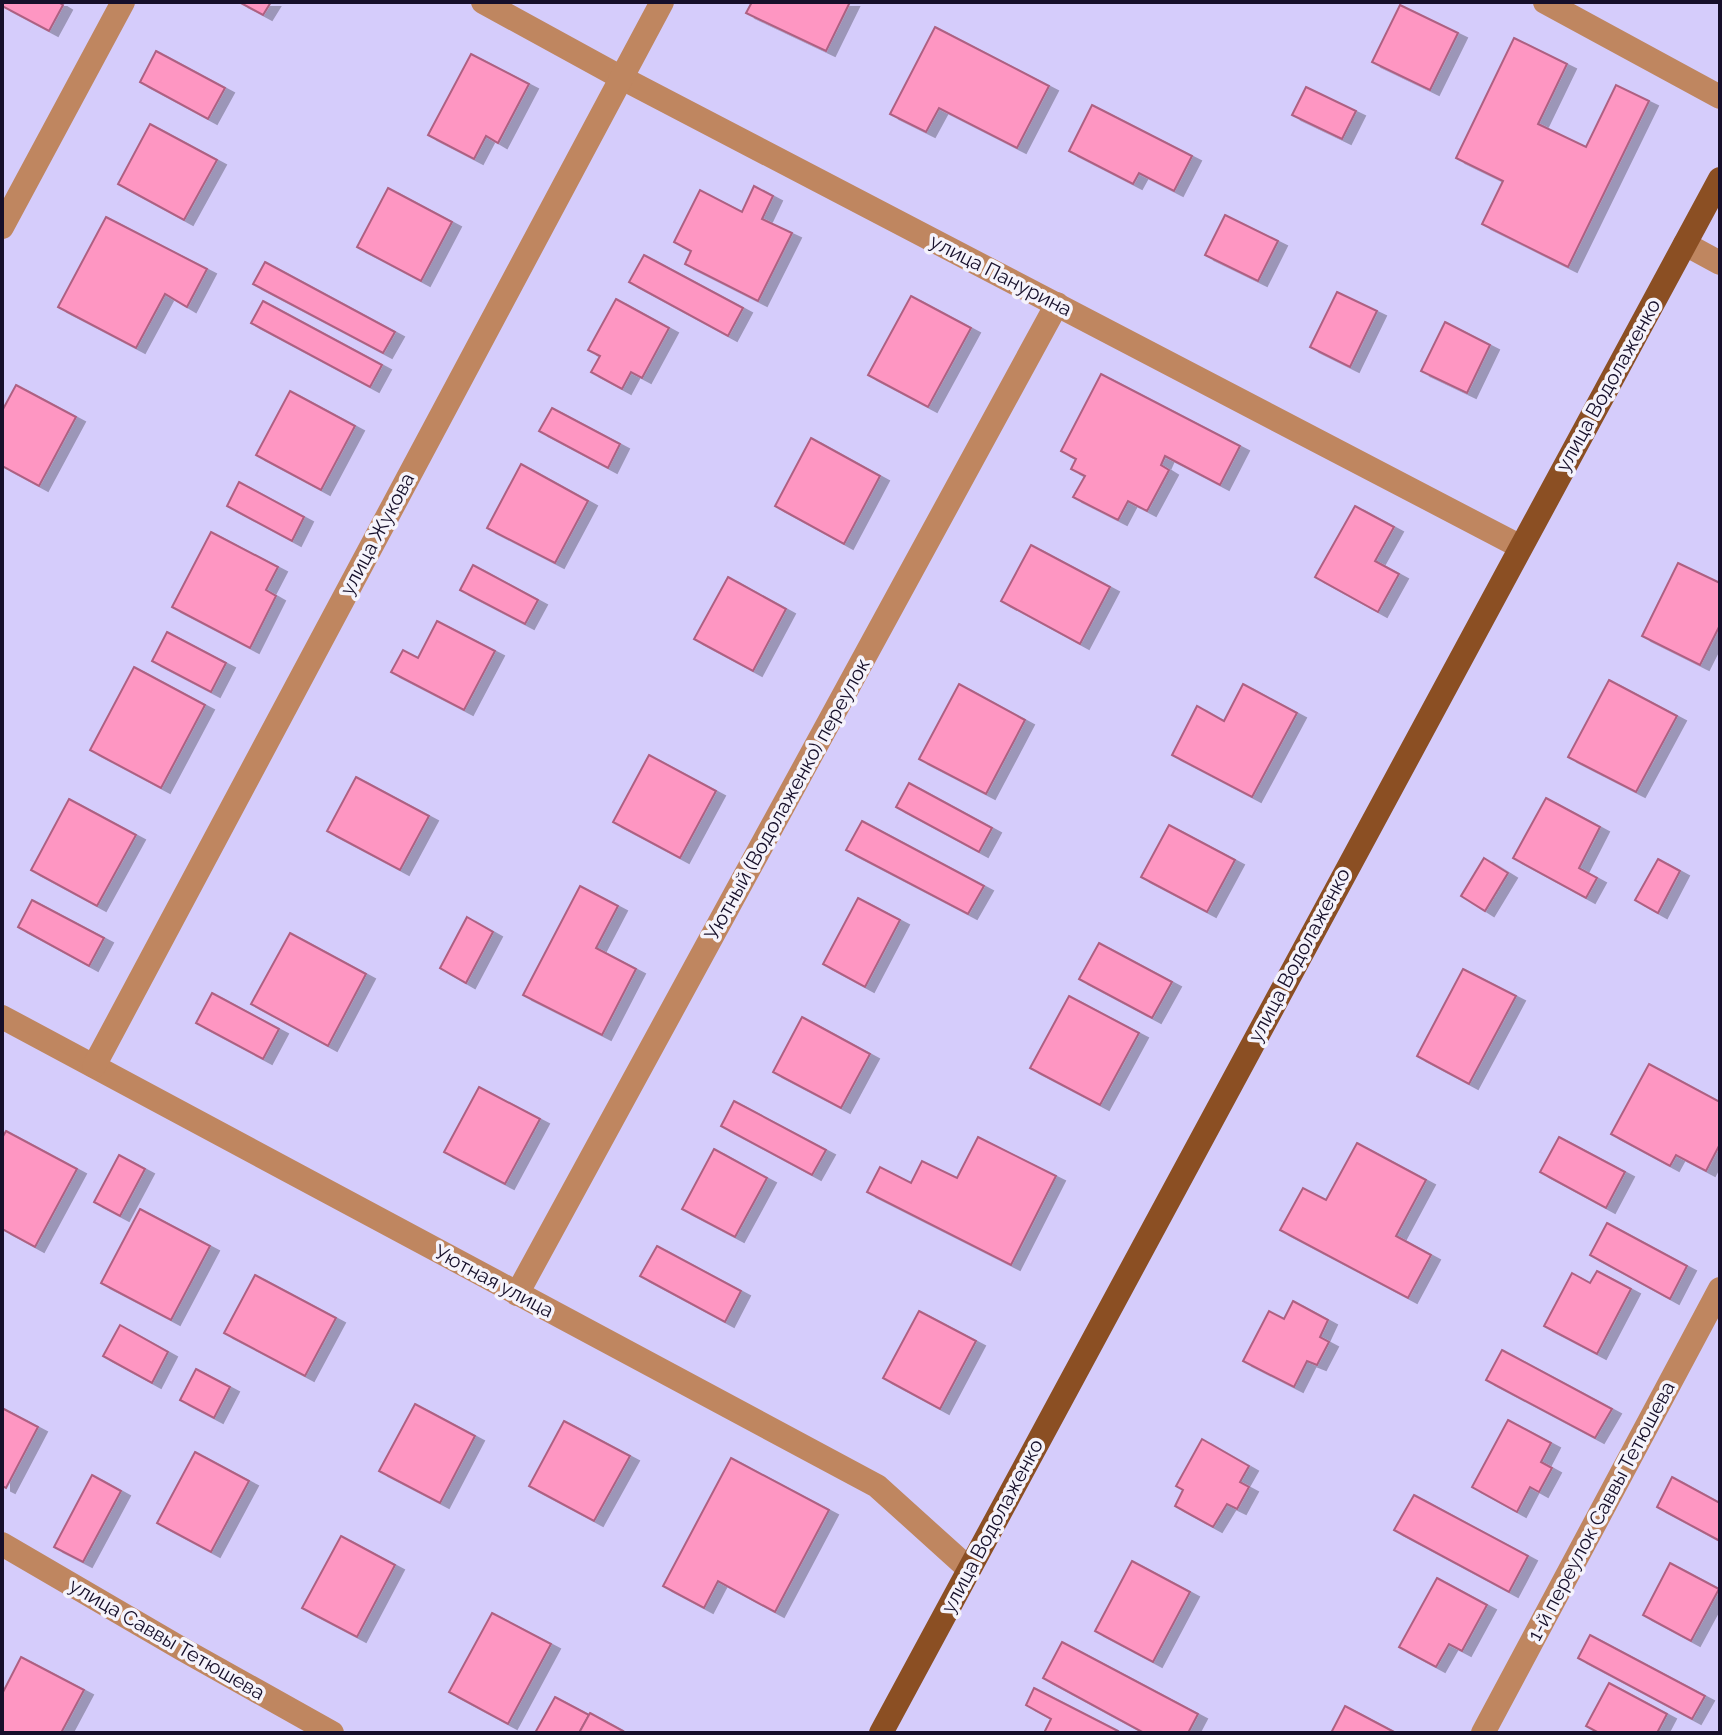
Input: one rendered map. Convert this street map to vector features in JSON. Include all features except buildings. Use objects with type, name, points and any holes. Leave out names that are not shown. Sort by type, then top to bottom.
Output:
[{"type":"main road","name":"улица Водолаженко","points":[[881,1733],[1519,546],[1720,179]]},
{"type":"street","points":[[2,227],[123,2]]},
{"type":"street","name":"улица Панурина","points":[[483,2],[620,77],[1519,546]]},
{"type":"street","name":"улица Жукова","points":[[94,1066],[662,2]]},
{"type":"street","points":[[1545,2],[1720,97]]},
{"type":"street","points":[[1685,244],[1720,263]]},
{"type":"street","name":"Уютный (Водолаженко) переулок","points":[[517,1294],[1057,304]]},
{"type":"street","name":"Уютная улица","points":[[2,1017],[877,1486],[969,1569]]},
{"type":"street","name":"1-й переулок Саввы Тетюшева","points":[[1483,1733],[1720,1289]]},
{"type":"street","name":"улица Саввы Тетюшева","points":[[2,1544],[332,1733]]}]
